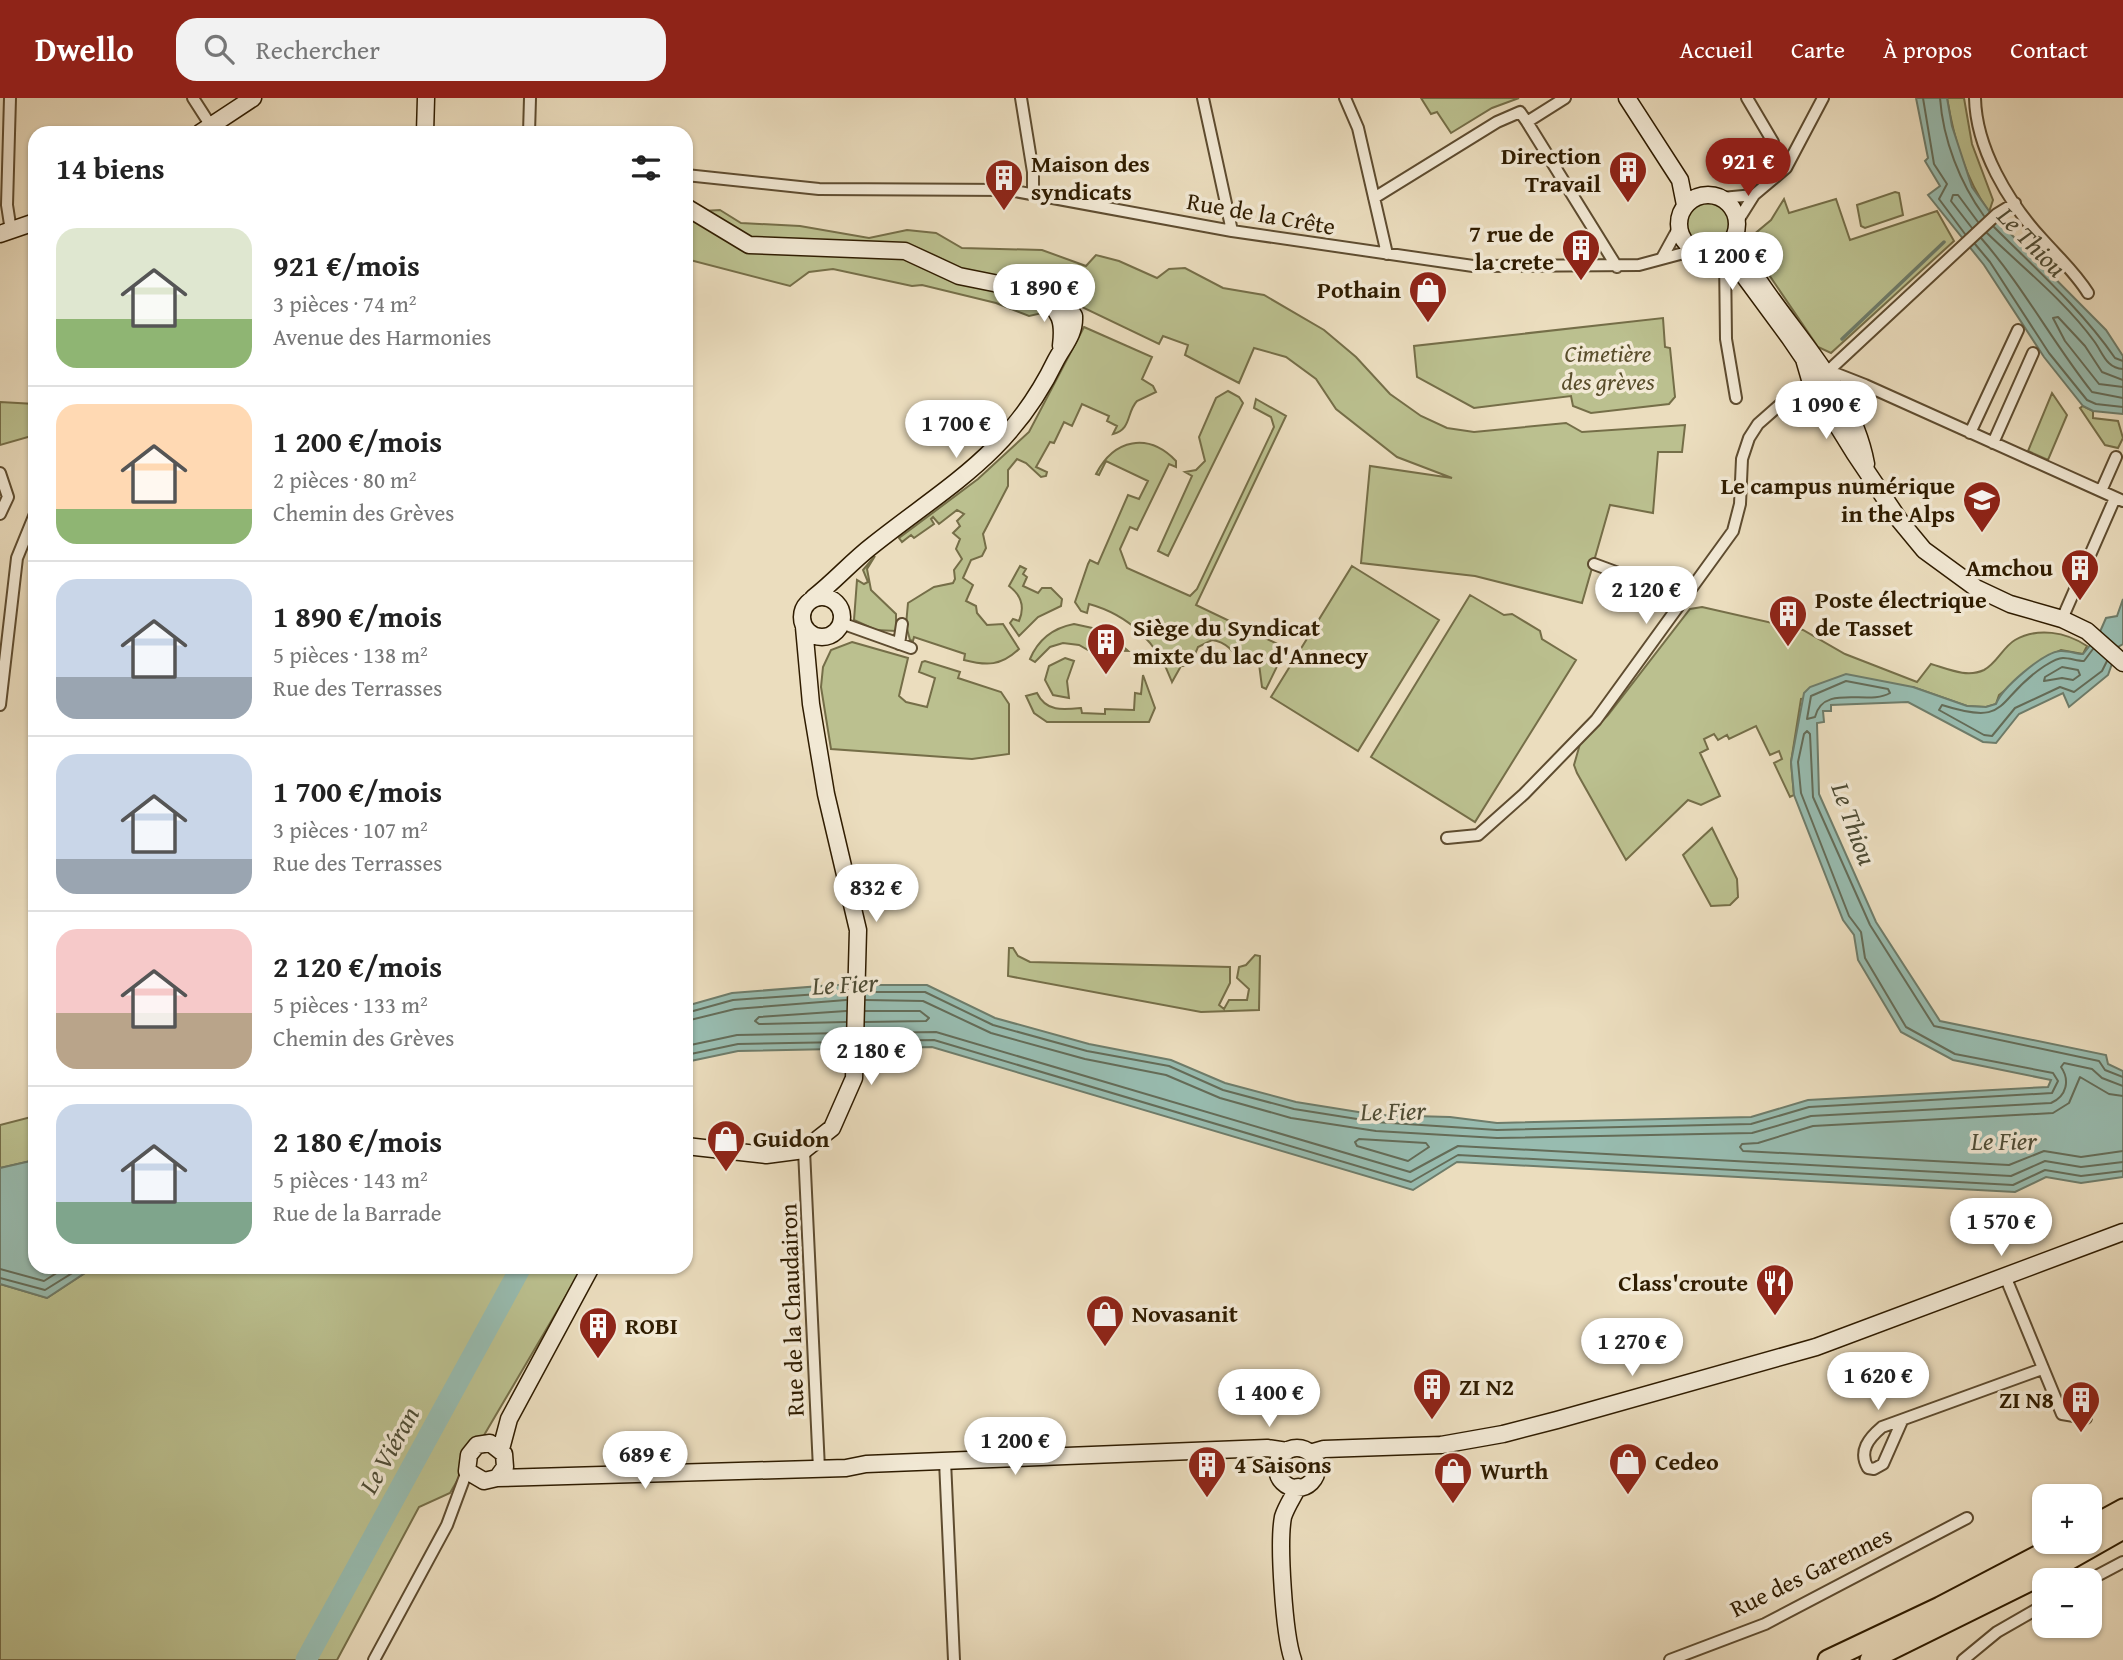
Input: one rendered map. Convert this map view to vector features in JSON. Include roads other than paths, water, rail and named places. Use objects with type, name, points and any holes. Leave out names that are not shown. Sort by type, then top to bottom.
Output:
[{"type":"highway","points":[[2102,1520],[2123,1509]]},
{"type":"highway","points":[[1870,1660],[2042,1575],[2123,1528]]},
{"type":"highway","points":[[1828,1660],[1940,1607],[2041,1554]]},
{"type":"street","points":[[10,98],[6,233],[28,225]]},
{"type":"street","points":[[193,98],[204,126]]},
{"type":"street","points":[[211,126],[253,98]]},
{"type":"street","points":[[425,98],[425,126]]},
{"type":"street","points":[[529,126],[530,98]]},
{"type":"street","points":[[1021,98],[1033,172],[1033,194]]},
{"type":"street","points":[[1203,98],[1232,231]]},
{"type":"street","points":[[1345,98],[1358,128],[1387,254]]},
{"type":"street","points":[[1527,122],[1565,98]]},
{"type":"street","points":[[1628,98],[1679,180],[1685,205],[1679,228],[1662,258]]},
{"type":"street","points":[[1637,98],[1687,178],[1734,210],[1736,230],[1818,379]]},
{"type":"street","points":[[1747,98],[1773,142]]},
{"type":"street","points":[[1736,398],[1726,338],[1720,255],[1754,195],[1786,168],[1823,98]]},
{"type":"street","points":[[1975,98],[1982,136],[2001,179],[2015,203],[2088,293]]},
{"type":"street","points":[[1374,198],[1403,183],[1497,122],[1520,112],[1617,267]]},
{"type":"street","name":"Rue de la Crête","points":[[693,176],[819,189],[978,189],[1033,194],[1232,231],[1486,267],[1617,267],[1644,264],[1695,250]]},
{"type":"street","points":[[1685,205],[1694,197],[1754,195]]},
{"type":"street","points":[[1447,838],[1478,835],[1524,794],[1600,715],[1733,531],[1740,504],[1742,459],[1749,438],[1766,416],[1818,379],[1997,214],[2015,203]]},
{"type":"street","points":[[693,211],[750,245],[905,251],[959,276],[1010,284],[1053,295],[1064,300],[1074,316],[1072,334],[1029,409],[1004,440],[957,483],[872,546],[802,610],[811,704],[826,794],[851,904],[855,951],[850,1056],[843,1109],[832,1128],[804,1150],[766,1155],[693,1147]]},
{"type":"street","points":[[1679,228],[1684,241],[1695,250],[1720,255],[1739,270],[1861,435],[1867,470],[1910,535],[1953,574],[2010,604],[2062,619],[2095,637],[2122,663]]},
{"type":"street","points":[[1970,433],[2018,330]]},
{"type":"street","points":[[1993,443],[2033,353]]},
{"type":"street","points":[[1818,379],[1837,374],[1865,385],[2119,499],[2062,619]]},
{"type":"street","points":[[2101,491],[2116,457]]},
{"type":"street","points":[[0,473],[8,491],[0,514]]},
{"type":"street","points":[[0,705],[17,558],[28,531]]},
{"type":"street","points":[[810,672],[837,622],[844,585],[854,563]]},
{"type":"street","points":[[1594,564],[1686,598]]},
{"type":"street","points":[[813,598],[828,597],[837,622]]},
{"type":"street","points":[[804,627],[816,636],[837,622]]},
{"type":"street","points":[[837,622],[911,648]]},
{"type":"street","points":[[899,644],[902,624]]},
{"type":"street","name":"Rue de la Chaudairon","points":[[804,1150],[819,1469]]},
{"type":"street","points":[[467,1471],[491,1479],[819,1469],[1267,1448],[1287,1451],[1296,1448],[1310,1452],[1342,1448],[1441,1445],[1503,1434],[1557,1420],[1595,1407],[1715,1377],[1816,1347],[2123,1232]]},
{"type":"street","points":[[374,1660],[459,1500],[472,1449],[484,1443],[509,1419],[588,1274]]},
{"type":"street","points":[[2005,1276],[2062,1414],[2086,1418]]},
{"type":"street","points":[[1902,1421],[1883,1464],[1874,1469],[1868,1468],[1863,1454],[1867,1444],[1882,1427],[2042,1369]]},
{"type":"street","points":[[459,1500],[491,1479],[503,1454],[509,1419]]},
{"type":"street","points":[[484,1443],[503,1454],[530,1477]]},
{"type":"street","points":[[1283,1518],[1298,1488],[1312,1481],[1317,1469],[1342,1448]]},
{"type":"street","points":[[1250,1450],[1279,1473],[1288,1485],[1298,1488]]},
{"type":"street","points":[[1287,1451],[1280,1459],[1279,1506],[1283,1518],[1285,1606],[1293,1660]]},
{"type":"street","points":[[1310,1452],[1317,1469]]},
{"type":"street","points":[[945,1461],[954,1660]]},
{"type":"street","name":"Rue des Garennes","points":[[1670,1660],[1765,1624],[1968,1518]]},
{"type":"street","points":[[2102,1573],[2123,1562]]},
{"type":"street","points":[[1963,1660],[1997,1632],[2032,1612]]},
{"type":"water","points":[[1916,98],[1947,98],[1952,126],[1972,187],[1992,215],[2106,330],[2123,356],[2123,414],[2093,411],[2083,406],[2044,357],[1984,265],[1928,195],[1940,186],[1925,161],[1928,158]]},
{"type":"water","name":"Le Fier","points":[[2123,599],[2123,644],[2118,647],[2108,675],[2069,707],[2063,693],[2019,714],[1996,743],[1983,742],[1908,702],[1831,705],[1831,711],[1823,711],[1824,722],[1817,723],[1819,794],[1876,922],[1940,1021],[2106,1055],[2108,1064],[2123,1071],[2123,1177],[2081,1183],[2046,1177],[2015,1192],[1457,1162],[1413,1190],[932,1047],[738,1051],[693,1061],[693,1004],[732,993],[833,985],[927,985],[995,1018],[1089,1044],[1171,1060],[1225,1083],[1296,1102],[1377,1115],[1450,1117],[1497,1123],[1751,1117],[1808,1100],[2048,1087],[2051,1080],[1953,1060],[1901,1032],[1858,960],[1854,935],[1843,920],[1794,795],[1791,762],[1804,693],[1810,687],[1846,674],[1913,687],[1967,706],[1986,707],[1996,704],[2014,681],[2052,653],[2066,651],[2083,654],[2099,634],[2106,618],[2117,616]]},
{"type":"water","points":[[28,1162],[28,1274],[83,1274],[47,1298],[0,1284],[0,1168]]},
{"type":"waterway","points":[[1842,339],[1944,242]]},
{"type":"waterway","name":"Le Viéran","points":[[306,1660],[517,1274]]},
{"type":"place","name":"Direction Travail","points":[[1628,204]]},
{"type":"place","name":"Maison des syndicats","points":[[1004,212]]},
{"type":"place","name":"7 rue de la crete","points":[[1581,282]]},
{"type":"place","name":"Pothain","points":[[1428,324]]},
{"type":"place","name":"Le campus numérique in the Alps","points":[[1982,534]]},
{"type":"place","name":"Amchou","points":[[2080,602]]},
{"type":"place","name":"Poste électrique de Tasset","points":[[1788,648]]},
{"type":"place","name":"Siège du Syndicat mixte du lac d'Annecy","points":[[1106,676]]},
{"type":"place","name":"Guidon","points":[[726,1173]]},
{"type":"place","name":"Class'croute","points":[[1775,1317]]},
{"type":"place","name":"Novasanit","points":[[1105,1348]]},
{"type":"place","name":"ROBI","points":[[598,1360]]},
{"type":"place","name":"ZI N2","points":[[1432,1421]]},
{"type":"place","name":"ZI N8","points":[[2081,1434]]},
{"type":"place","name":"Cedeo","points":[[1628,1496]]},
{"type":"place","name":"4 Saisons","points":[[1207,1499]]},
{"type":"place","name":"Wurth","points":[[1453,1505]]},
{"type":"water label","name":"Le Thiou","points":[[2032,242]]},
{"type":"water label","name":"Le Thiou","points":[[1854,824]]},
{"type":"park label","name":"Cimetière des grèves","points":[[1608,368]]}]
